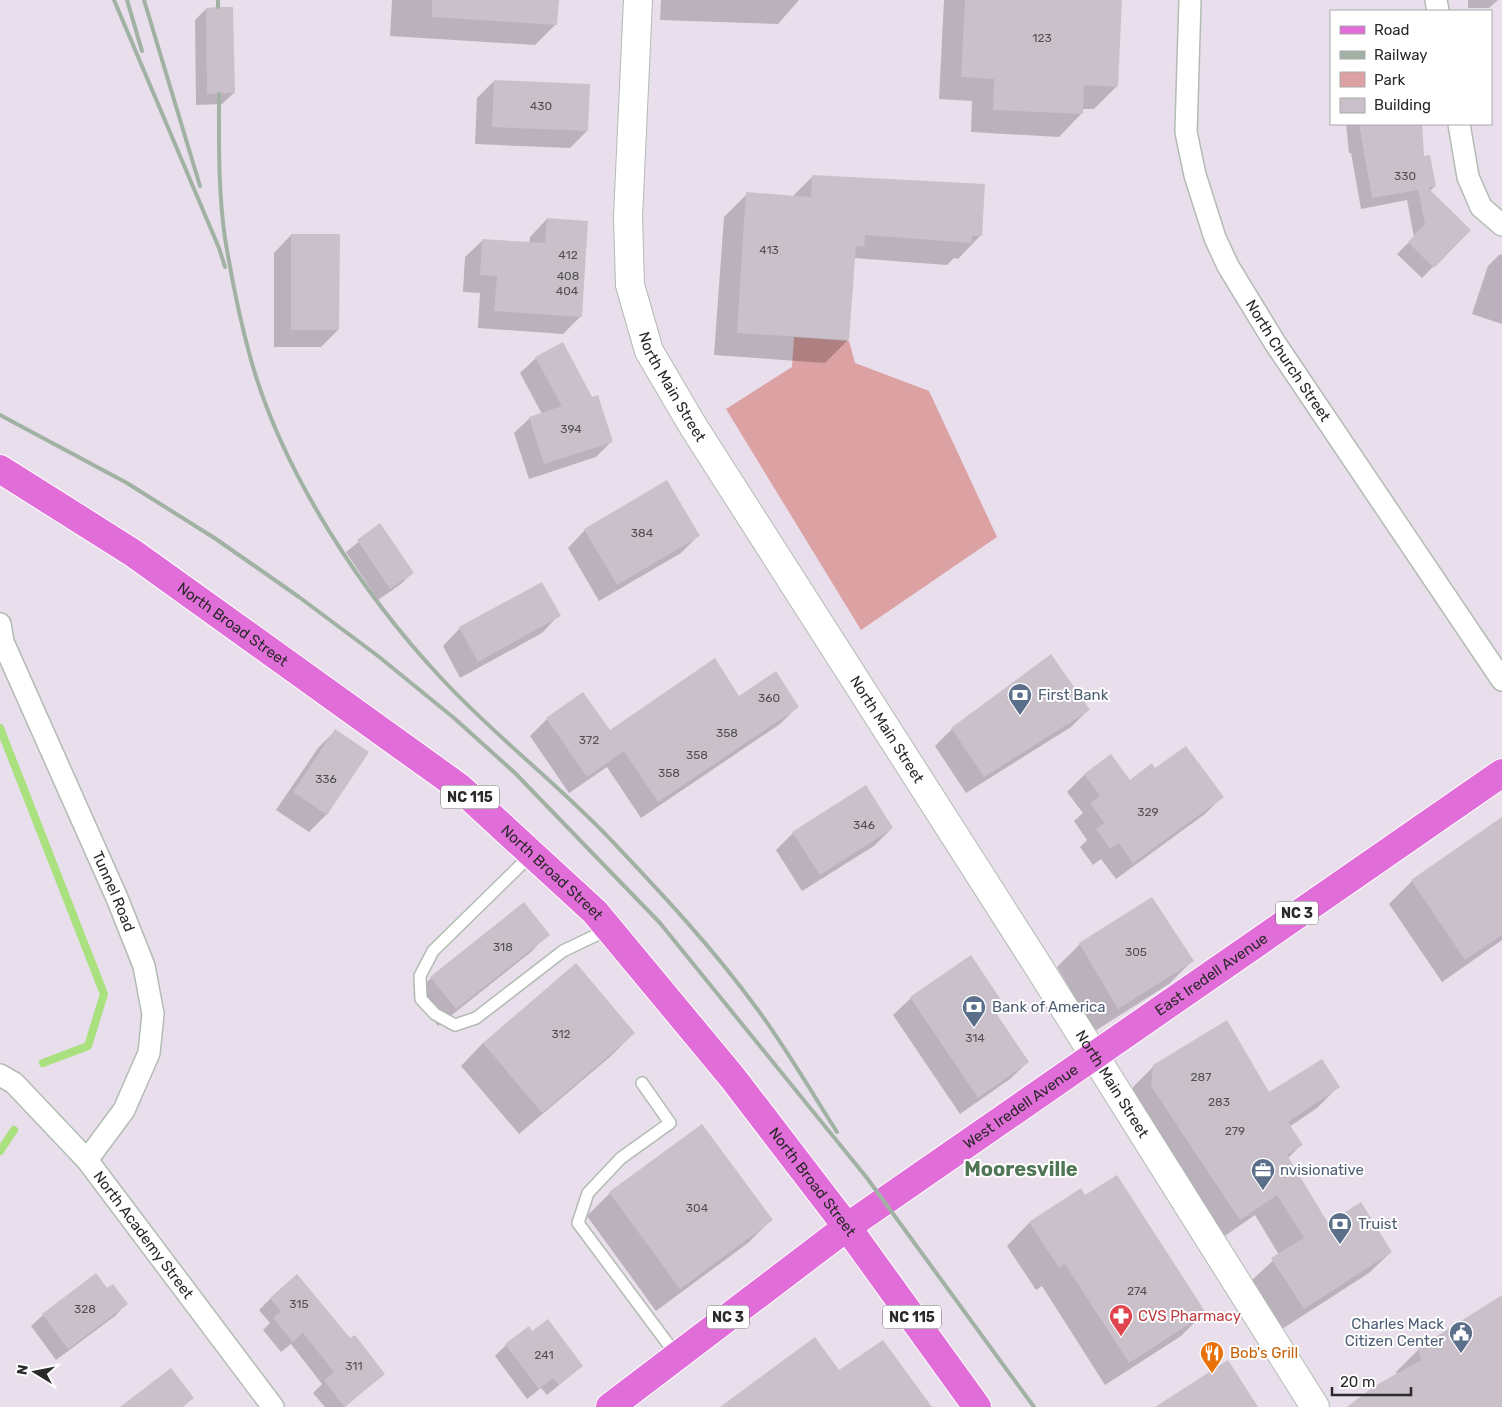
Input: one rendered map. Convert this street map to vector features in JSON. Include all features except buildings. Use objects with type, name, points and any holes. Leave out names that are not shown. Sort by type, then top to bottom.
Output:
[{"type":"main road","name":"North Main Street","points":[[638,0],[628,217],[630,285],[649,351],[693,426],[1093,1054],[1315,1407]]},
{"type":"main road","name":"North Broad Street","points":[[0,469],[133,552],[459,788],[595,912],[732,1077],[847,1226],[977,1407]]},
{"type":"main road","name":"East Iredell Avenue","points":[[1093,1054],[1502,773]]},
{"type":"main road","name":"West Iredell Avenue","points":[[610,1407],[847,1226],[1093,1054]]},
{"type":"street","name":"North Church Street","points":[[1190,0],[1186,132],[1195,175],[1216,238],[1228,266],[1275,343],[1502,680]]},
{"type":"street","points":[[1458,125],[1468,177],[1474,192],[1481,207],[1502,225]]},
{"type":"street","name":"Tunnel Road","points":[[0,624],[3,642],[144,966],[153,1014],[149,1053],[124,1110],[87,1160]]},
{"type":"street","name":"North Academy Street","points":[[0,1075],[14,1083],[87,1160],[273,1407]]},
{"type":"lane","points":[[532,854],[433,951],[420,976],[421,999],[435,1014],[454,1025],[476,1018],[563,951],[609,929]]},
{"type":"lane","points":[[642,1082],[670,1124],[621,1158],[588,1193],[578,1223],[677,1356]]},
{"type":"green space","points":[[794,337],[849,341],[855,363],[929,391],[997,537],[861,630],[726,409],[792,367]]},
{"type":"waterway","points":[[0,728],[104,994],[88,1046],[43,1063]]},
{"type":"waterway","points":[[0,1151],[14,1130]]},
{"type":"railway","points":[[114,0],[219,248],[225,267]]},
{"type":"railway","points":[[127,0],[142,51]]},
{"type":"railway","points":[[144,0],[200,186]]},
{"type":"railway","points":[[218,0],[218,7]]},
{"type":"railway","points":[[219,94],[221,202],[233,283],[247,346],[265,403],[283,446],[329,531],[384,610],[413,647],[443,680],[484,721],[591,819],[704,942],[739,984],[766,1021],[837,1132]]},
{"type":"railway","points":[[0,415],[127,483],[216,539],[299,597],[378,656],[454,718],[515,773],[660,923],[867,1178],[1034,1407]]},
{"type":"place","name":"First Bank","points":[[1020,716]]},
{"type":"place","name":"Bank of America","points":[[974,1028]]},
{"type":"place","name":"nvisionative","points":[[1263,1191]]},
{"type":"place","name":"Truist","points":[[1340,1245]]},
{"type":"place","name":"CVS Pharmacy","points":[[1121,1337]]},
{"type":"place","name":"Charles Mack Citizen Center","points":[[1461,1354]]},
{"type":"place","name":"Bob's Grill","points":[[1212,1374]]},
{"type":"district","name":"Mooresville","points":[[1021,1169]]}]
